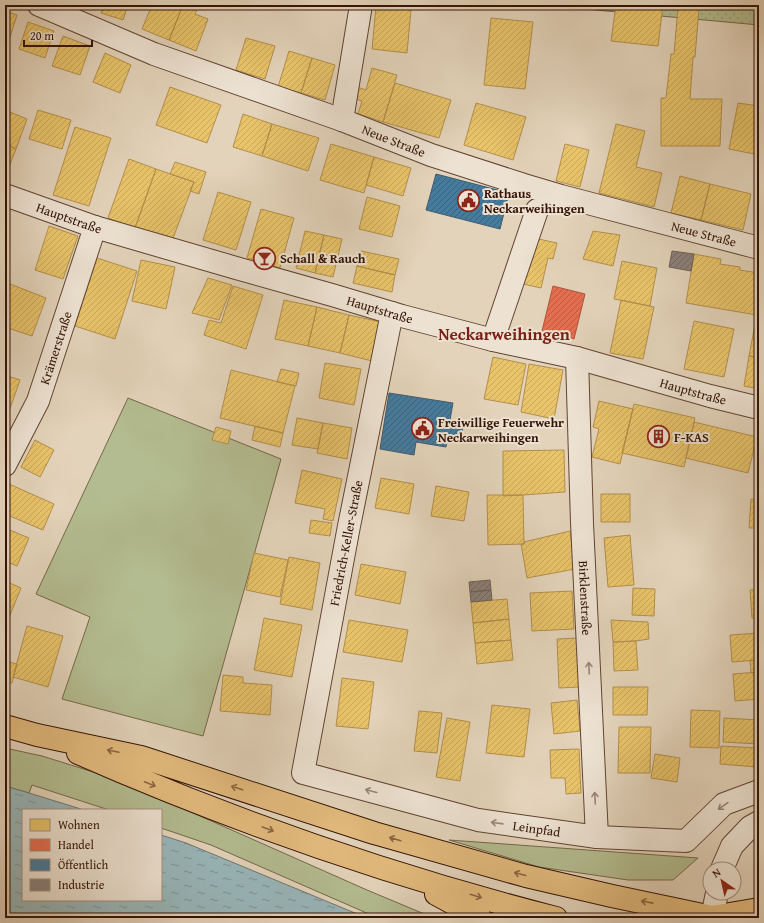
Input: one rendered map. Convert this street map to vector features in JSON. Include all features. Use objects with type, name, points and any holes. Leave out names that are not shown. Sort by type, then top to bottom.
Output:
[{"type":"main road","points":[[5,726],[37,736],[141,757],[374,833],[526,876],[712,918],[759,909]]},
{"type":"main road","points":[[37,736],[132,777],[218,811],[299,840],[398,873],[509,906],[556,918]]},
{"type":"main road","points":[[398,873],[480,918]]},
{"type":"street","name":"Neue Straße","points":[[39,5],[154,54],[342,120],[431,155],[524,185],[759,248]]},
{"type":"street","points":[[342,120],[361,5]]},
{"type":"street","name":"Hauptstraße","points":[[5,195],[95,227],[392,313],[493,340],[577,358],[710,396],[759,408]]},
{"type":"street","points":[[493,340],[537,210]]},
{"type":"street","name":"Krämerstraße","points":[[5,465],[38,401],[95,227]]},
{"type":"street","name":"Friedrich-Keller-Straße","points":[[303,773],[349,526],[392,313]]},
{"type":"street","name":"Birklenstraße","points":[[577,358],[582,523],[597,837]]},
{"type":"street","name":"Leinpfad","points":[[303,773],[478,820],[597,837],[686,842],[724,804],[759,791]]},
{"type":"street","points":[[725,861],[732,846],[750,827],[759,822]]},
{"type":"street","points":[[712,918],[715,901]]},
{"type":"green space","points":[[541,5],[759,5],[759,25]]},
{"type":"green space","points":[[128,398],[281,459],[203,736],[62,699],[90,617],[36,594]]},
{"type":"green space","points":[[5,748],[42,756],[103,775],[434,918],[378,918],[211,845],[162,828],[162,809],[106,809],[32,785],[29,793],[5,786]]},
{"type":"green space","points":[[449,840],[698,858],[673,880],[628,880],[539,867]]},
{"type":"water","points":[[5,786],[81,809],[22,809],[22,901],[162,901],[162,835],[186,843],[367,918],[5,918]]},
{"type":"building: Wohnen","points":[[104,5],[128,5],[123,20],[101,13]]},
{"type":"building: Wohnen","points":[[152,5],[183,5],[169,40],[142,29]]},
{"type":"building: Wohnen","points":[[183,5],[199,5],[195,14],[208,19],[196,51],[169,40]]},
{"type":"building: Wohnen","points":[[616,5],[663,5],[658,46],[611,41]]},
{"type":"building: Wohnen","points":[[376,7],[411,10],[407,53],[372,49]]},
{"type":"building: Wohnen","points":[[678,7],[699,9],[690,99],[722,99],[720,146],[661,146],[661,98],[666,98],[671,54],[674,54]]},
{"type":"building: Wohnen","points":[[5,11],[17,15],[6,50],[5,49]]},
{"type":"building: Wohnen","points":[[491,18],[533,22],[525,89],[484,85]]},
{"type":"building: Wohnen","points":[[28,22],[54,31],[45,58],[19,49]]},
{"type":"building: Wohnen","points":[[63,36],[90,46],[80,75],[52,66]]},
{"type":"building: Wohnen","points":[[246,38],[275,46],[265,79],[236,70]]},
{"type":"building: Wohnen","points":[[289,51],[312,58],[301,93],[278,87]]},
{"type":"building: Wohnen","points":[[105,53],[131,65],[120,93],[93,82]]},
{"type":"building: Wohnen","points":[[312,58],[335,65],[325,100],[301,93]]},
{"type":"building: Wohnen","points":[[372,68],[397,75],[383,122],[358,114],[362,101],[353,98],[357,87],[366,90]]},
{"type":"building: Wohnen","points":[[395,83],[451,100],[439,138],[383,122]]},
{"type":"building: Wohnen","points":[[170,87],[221,105],[207,143],[156,125]]},
{"type":"building: Wohnen","points":[[476,103],[526,117],[513,160],[464,145]]},
{"type":"building: Wohnen","points":[[738,103],[759,106],[759,155],[729,149]]},
{"type":"building: Wohnen","points":[[5,110],[27,119],[16,149],[5,144]]},
{"type":"building: Wohnen","points":[[38,110],[71,120],[62,149],[29,139]]},
{"type":"building: Wohnen","points":[[243,114],[272,124],[262,156],[233,147]]},
{"type":"building: Wohnen","points":[[272,124],[319,138],[308,171],[262,156]]},
{"type":"building: Wohnen","points":[[616,124],[645,131],[636,167],[662,173],[654,207],[599,193]]},
{"type":"building: Wohnen","points":[[75,127],[111,138],[89,206],[53,195]]},
{"type":"building: Wohnen","points":[[5,144],[16,149],[5,177]]},
{"type":"building: Wohnen","points":[[331,144],[374,157],[364,193],[320,180]]},
{"type":"building: Wohnen","points":[[565,144],[589,150],[580,187],[556,181]]},
{"type":"building: Wohnen","points":[[374,157],[411,168],[403,196],[366,185]]},
{"type":"building: Wohnen","points":[[129,159],[156,169],[135,228],[108,218]]},
{"type":"building: Wohnen","points":[[175,162],[206,172],[199,194],[190,191],[194,182],[170,174]]},
{"type":"building: Wohnen","points":[[156,169],[194,182],[172,241],[135,228]]},
{"type":"building: Wohnen","points":[[680,176],[710,184],[701,220],[671,213]]},
{"type":"building: Wohnen","points":[[710,184],[751,194],[743,230],[701,220]]},
{"type":"building: Wohnen","points":[[218,192],[251,202],[236,250],[203,240]]},
{"type":"building: Wohnen","points":[[367,197],[400,206],[392,237],[359,229]]},
{"type":"building: Wohnen","points":[[261,209],[294,218],[280,268],[247,258]]},
{"type":"building: Wohnen","points":[[49,226],[78,236],[63,279],[35,270]]},
{"type":"building: Wohnen","points":[[305,231],[324,235],[315,273],[296,268]]},
{"type":"building: Wohnen","points":[[593,231],[620,235],[613,266],[583,259]]},
{"type":"building: Wohnen","points":[[324,235],[342,239],[333,277],[315,273]]},
{"type":"building: Wohnen","points":[[534,238],[557,243],[553,259],[548,258],[541,288],[523,284]]},
{"type":"building: Wohnen","points":[[361,251],[399,259],[395,275],[357,266]]},
{"type":"building: Wohnen","points":[[694,254],[721,259],[720,264],[740,267],[740,270],[759,273],[759,306],[757,315],[686,303]]},
{"type":"building: Wohnen","points":[[97,258],[137,271],[115,339],[75,326]]},
{"type":"building: Wohnen","points":[[141,260],[175,267],[166,309],[132,301]]},
{"type":"building: Wohnen","points":[[622,261],[657,268],[650,306],[614,299]]},
{"type":"building: Wohnen","points":[[357,266],[395,275],[392,292],[353,283]]},
{"type":"building: Wohnen","points":[[208,278],[232,285],[219,320],[192,313]]},
{"type":"building: Wohnen","points":[[5,282],[46,298],[32,336],[5,327]]},
{"type":"building: Wohnen","points":[[233,286],[263,295],[246,349],[204,335],[209,320],[221,323]]},
{"type":"building: Wohnen","points":[[284,300],[317,307],[308,346],[275,339]]},
{"type":"building: Wohnen","points":[[621,300],[654,307],[643,359],[610,353]]},
{"type":"building: Wohnen","points":[[317,307],[349,315],[340,353],[308,346]]},
{"type":"building: Wohnen","points":[[349,315],[381,322],[372,361],[340,353]]},
{"type":"building: Wohnen","points":[[756,319],[759,320],[759,357],[749,356]]},
{"type":"building: Wohnen","points":[[694,321],[734,329],[724,377],[684,369]]},
{"type":"building: Wohnen","points":[[749,356],[759,357],[759,389],[744,386]]},
{"type":"building: Wohnen","points":[[493,357],[526,364],[518,405],[484,399]]},
{"type":"building: Wohnen","points":[[325,363],[361,369],[354,405],[319,398]]},
{"type":"building: Wohnen","points":[[529,364],[563,370],[554,419],[521,412]]},
{"type":"building: Wohnen","points":[[281,369],[299,373],[296,386],[277,382]]},
{"type":"building: Wohnen","points":[[231,370],[295,386],[283,433],[220,418]]},
{"type":"building: Wohnen","points":[[5,375],[20,380],[6,420],[5,419]]},
{"type":"building: Wohnen","points":[[599,401],[633,409],[620,464],[592,457],[599,429],[593,427]]},
{"type":"building: Wohnen","name":"F-KAS","points":[[634,404],[695,418],[684,467],[622,453]]},
{"type":"building: Wohnen","points":[[297,418],[323,423],[318,449],[292,445]]},
{"type":"building: Wohnen","points":[[694,422],[757,437],[748,473],[686,458]]},
{"type":"building: Wohnen","points":[[323,423],[352,428],[347,459],[317,453]]},
{"type":"building: Wohnen","points":[[255,426],[283,433],[280,447],[252,440]]},
{"type":"building: Wohnen","points":[[216,427],[231,431],[228,444],[212,440]]},
{"type":"building: Wohnen","points":[[35,440],[54,450],[40,477],[21,467]]},
{"type":"building: Wohnen","points":[[564,450],[565,492],[503,496],[503,451]]},
{"type":"building: Wohnen","points":[[302,470],[342,479],[333,521],[323,519],[325,509],[295,503]]},
{"type":"building: Wohnen","points":[[381,478],[414,484],[409,514],[375,508]]},
{"type":"building: Wohnen","points":[[9,484],[54,504],[43,530],[5,514],[5,494]]},
{"type":"building: Wohnen","points":[[436,486],[469,492],[464,521],[431,516]]},
{"type":"building: Wohnen","points":[[601,494],[630,494],[630,522],[601,522]]},
{"type":"building: Wohnen","points":[[487,495],[523,495],[524,544],[488,545]]},
{"type":"building: Wohnen","points":[[751,499],[759,500],[759,528],[749,528]]},
{"type":"building: Wohnen","points":[[311,520],[332,523],[330,536],[309,533]]},
{"type":"building: Wohnen","points":[[5,528],[29,538],[17,566],[5,561]]},
{"type":"building: Wohnen","points":[[570,531],[575,569],[527,578],[521,544]]},
{"type":"building: Wohnen","points":[[630,535],[634,585],[608,587],[604,538]]},
{"type":"building: Wohnen","points":[[254,553],[288,560],[280,597],[246,590]]},
{"type":"building: Wohnen","points":[[289,557],[320,563],[312,610],[280,604]]},
{"type":"building: Wohnen","points":[[361,564],[406,572],[400,604],[355,595]]},
{"type":"building: Wohnen","points":[[5,581],[21,588],[8,620],[5,618]]},
{"type":"building: Wohnen","points":[[633,588],[655,589],[654,616],[632,615]]},
{"type":"building: Wohnen","points":[[759,589],[759,618],[752,618],[750,590]]},
{"type":"building: Wohnen","points":[[572,591],[574,629],[532,631],[530,593]]},
{"type":"building: Wohnen","points":[[507,599],[509,619],[473,623],[471,602]]},
{"type":"building: Wohnen","points":[[264,618],[302,625],[292,677],[254,670]]},
{"type":"building: Wohnen","points":[[509,619],[511,640],[475,643],[473,623]]},
{"type":"building: Wohnen","points":[[349,620],[408,630],[402,662],[343,652]]},
{"type":"building: Wohnen","points":[[611,620],[648,622],[649,639],[613,642]]},
{"type":"building: Wohnen","points":[[27,626],[63,636],[48,687],[13,677]]},
{"type":"building: Wohnen","points":[[759,633],[759,660],[732,662],[730,635]]},
{"type":"building: Wohnen","points":[[577,638],[579,687],[559,688],[557,639]]},
{"type":"building: Wohnen","points":[[511,640],[513,660],[477,664],[475,643]]},
{"type":"building: Wohnen","points":[[636,641],[638,670],[614,671],[613,642]]},
{"type":"building: Wohnen","points":[[750,660],[759,660],[759,672],[751,673]]},
{"type":"building: Wohnen","points":[[5,661],[17,664],[12,683],[5,681]]},
{"type":"building: Wohnen","points":[[759,672],[759,699],[735,701],[733,674]]},
{"type":"building: Wohnen","points":[[223,675],[243,677],[243,683],[272,685],[270,715],[220,711]]},
{"type":"building: Wohnen","points":[[342,678],[374,682],[368,729],[336,726]]},
{"type":"building: Wohnen","points":[[613,687],[648,687],[647,715],[613,715]]},
{"type":"building: Wohnen","points":[[577,700],[580,731],[554,734],[551,703]]},
{"type":"building: Wohnen","points":[[492,705],[530,709],[524,757],[486,753]]},
{"type":"building: Wohnen","points":[[691,710],[720,711],[719,748],[690,747]]},
{"type":"building: Wohnen","points":[[419,711],[442,713],[437,753],[414,751]]},
{"type":"building: Wohnen","points":[[447,718],[470,722],[460,781],[436,777]]},
{"type":"building: Wohnen","points":[[724,718],[759,720],[759,744],[723,742]]},
{"type":"building: Wohnen","points":[[619,727],[651,727],[650,773],[618,773]]},
{"type":"building: Wohnen","points":[[721,746],[758,748],[757,767],[720,764]]},
{"type":"building: Wohnen","points":[[579,749],[581,793],[566,794],[565,778],[551,778],[550,750]]},
{"type":"building: Wohnen","points":[[655,754],[680,758],[677,782],[651,778]]},
{"type":"building: Handel","points":[[553,286],[585,294],[574,339],[542,331]]},
{"type":"building: Öffentlich","points":[[436,174],[509,193],[500,229],[426,210]]},
{"type":"building: Öffentlich","name":"Freiwillige Feuerwehr Neckarweihingen","points":[[389,393],[453,403],[450,420],[464,423],[461,438],[448,436],[446,447],[416,442],[414,455],[380,449]]},
{"type":"building: Industrie","points":[[672,251],[694,254],[691,271],[669,267]]},
{"type":"building: Industrie","points":[[490,580],[491,590],[470,592],[469,582]]},
{"type":"building: Industrie","points":[[491,590],[492,600],[471,602],[470,592]]},
{"type":"place","name":"Rathaus Neckarweihingen","points":[[468,200]]},
{"type":"place","name":"Schall & Rauch","points":[[264,258]]},
{"type":"place","name":"Freiwillige Feuerwehr Neckarweihingen","points":[[423,429]]},
{"type":"place","name":"F-KAS","points":[[658,437]]},
{"type":"district","name":"Neckarweihingen","points":[[504,333]]}]
